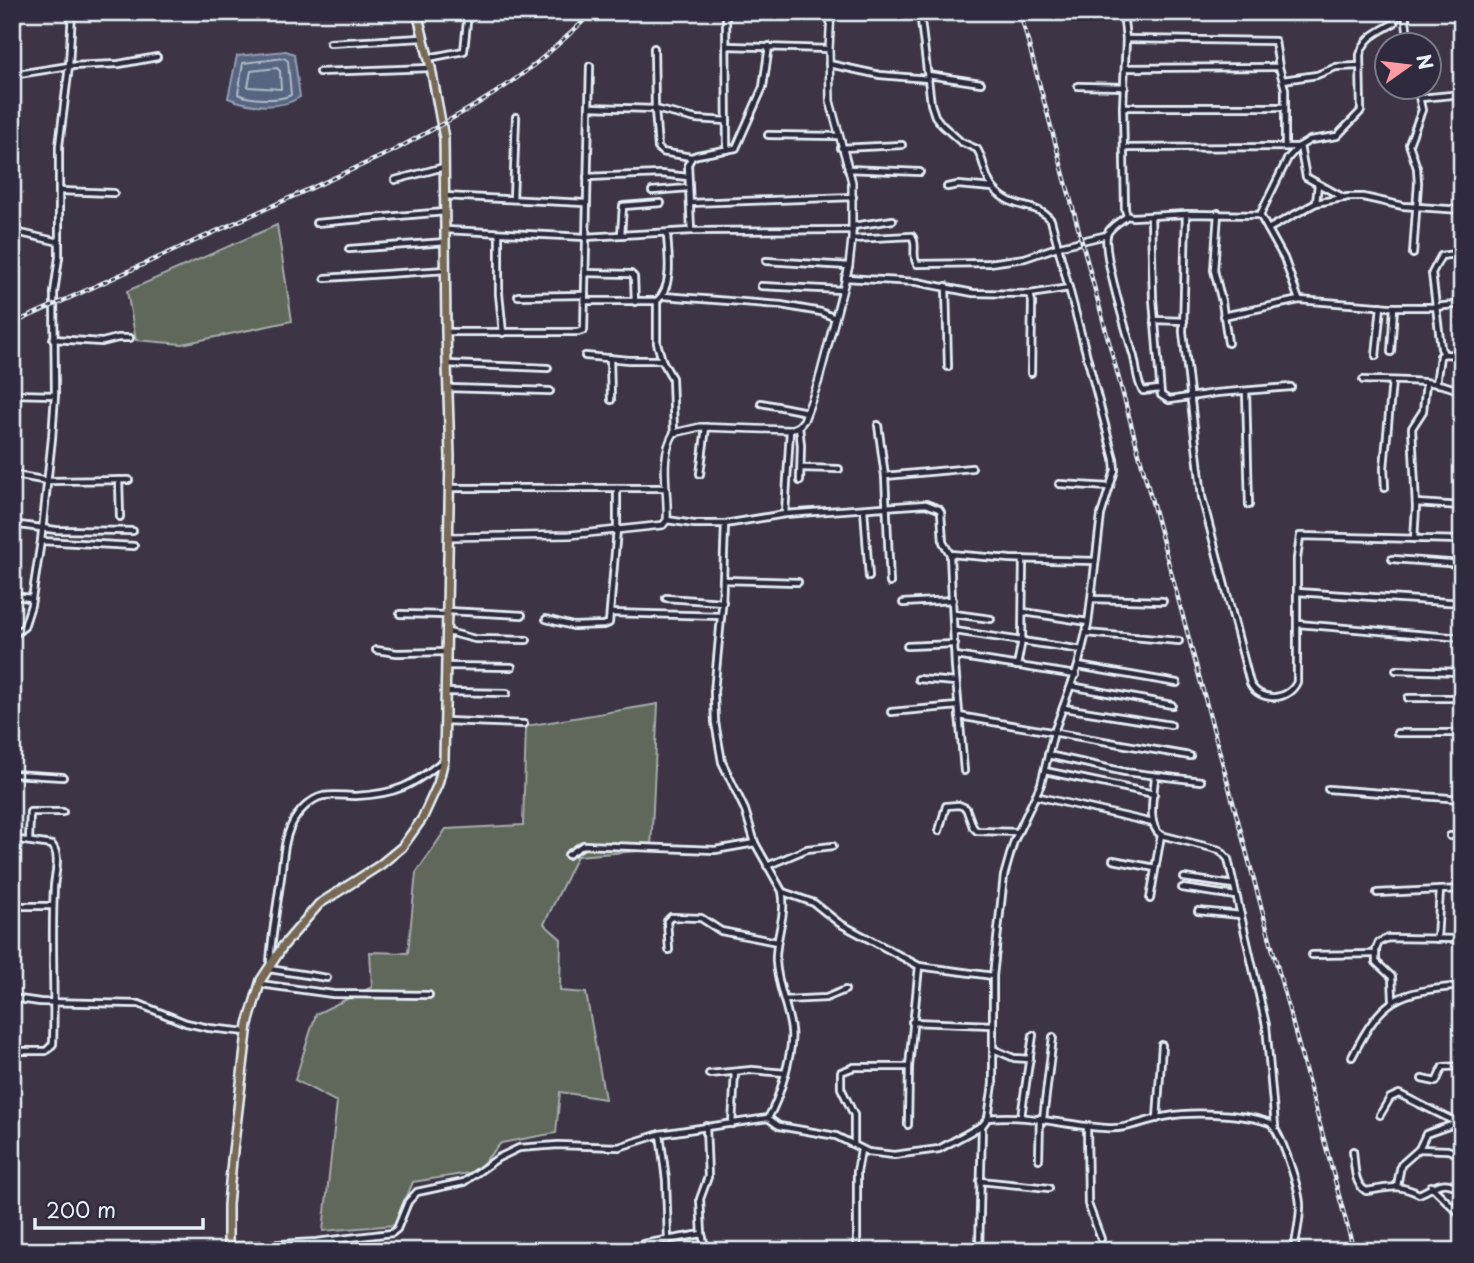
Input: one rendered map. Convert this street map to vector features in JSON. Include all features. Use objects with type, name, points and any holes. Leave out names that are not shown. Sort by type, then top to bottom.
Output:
[{"type":"main road","points":[[228,1249],[231,1171],[247,1032],[260,984],[268,967],[319,904],[380,865],[402,847],[422,819],[438,784],[444,761],[450,537],[444,167],[442,124],[417,12]]},
{"type":"street","points":[[12,636],[24,627],[32,597],[48,481],[55,395],[54,282],[59,257],[59,146],[69,66],[72,12]]},
{"type":"street","points":[[428,58],[464,51],[468,12]]},
{"type":"street","points":[[726,12],[727,150]]},
{"type":"street","points":[[674,433],[706,427],[790,430],[799,426],[818,383],[849,265],[853,228],[853,197],[830,101],[831,12]]},
{"type":"street","points":[[228,1249],[384,1236],[397,1229],[408,1202],[417,1192],[464,1182],[519,1148],[558,1145],[619,1147],[660,1134],[768,1118],[779,1126],[825,1133],[855,1144],[861,1150],[894,1155],[932,1151],[950,1145],[982,1126],[988,1118],[993,1084],[992,976],[1002,889],[1018,832],[1036,796],[1054,732],[1076,675],[1088,622],[1101,515],[1115,470],[1051,219],[1043,211],[1021,207],[1009,201],[993,188],[979,151],[957,139],[935,116],[920,12]]},
{"type":"street","points":[[1123,12],[1126,40],[1123,107],[1127,216]]},
{"type":"street","points":[[1260,215],[1288,158],[1310,140],[1337,136],[1357,117],[1362,106],[1362,47],[1377,31],[1394,23],[1398,12]]},
{"type":"street","points":[[1405,12],[1407,32]]},
{"type":"street","points":[[330,43],[422,38]]},
{"type":"street","points":[[1126,40],[1274,40],[1278,46],[1283,80],[1285,147]]},
{"type":"street","points":[[727,46],[829,49]]},
{"type":"street","points":[[654,48],[654,109],[660,151],[692,157],[736,148],[760,94],[769,46]]},
{"type":"street","points":[[12,75],[69,66],[120,64],[156,57]]},
{"type":"street","points":[[829,64],[880,75],[981,83]]},
{"type":"street","points":[[446,332],[581,331],[585,326],[590,66]]},
{"type":"street","points":[[1283,80],[1317,75],[1336,67],[1360,66]]},
{"type":"street","points":[[1126,68],[1279,67]]},
{"type":"street","points":[[319,72],[431,68]]},
{"type":"street","points":[[1078,86],[1125,87]]},
{"type":"street","points":[[1442,96],[1462,94]]},
{"type":"street","points":[[1413,254],[1418,173],[1409,145],[1420,117],[1421,102]]},
{"type":"street","points":[[589,107],[654,109],[696,119],[727,121]]},
{"type":"street","points":[[1123,107],[1285,107]]},
{"type":"street","points":[[513,199],[516,117]]},
{"type":"street","points":[[768,135],[838,136]]},
{"type":"street","points":[[841,148],[902,145]]},
{"type":"street","points":[[1124,148],[1299,147]]},
{"type":"street","points":[[1299,147],[1306,177],[1344,198]]},
{"type":"street","points":[[691,231],[688,164],[692,157]]},
{"type":"street","points":[[395,180],[444,167]]},
{"type":"street","points":[[848,170],[920,172]]},
{"type":"street","points":[[586,177],[661,174],[688,177]]},
{"type":"street","points":[[1316,203],[1318,184]]},
{"type":"street","points":[[947,187],[958,185],[993,188]]},
{"type":"street","points":[[652,191],[688,188]]},
{"type":"street","points":[[60,191],[114,193]]},
{"type":"street","points":[[444,196],[586,203]]},
{"type":"street","points":[[690,203],[853,197]]},
{"type":"street","points":[[1268,229],[1316,203],[1344,198],[1375,198],[1403,206],[1462,209]]},
{"type":"street","points":[[621,235],[623,206],[661,203]]},
{"type":"street","points":[[316,223],[445,212]]},
{"type":"street","points":[[852,239],[912,236],[915,240],[914,260],[917,264],[989,264],[1025,258],[1059,246],[1107,235],[1127,216],[1218,213],[1260,215]]},
{"type":"street","points":[[1218,213],[1214,270],[1228,342]]},
{"type":"street","points":[[1186,214],[1184,321],[1202,497],[1250,683],[1256,692],[1276,697],[1295,687],[1298,648],[1298,540],[1302,535],[1462,540]]},
{"type":"street","points":[[1260,215],[1284,258],[1299,300]]},
{"type":"street","points":[[1151,216],[1159,388],[1165,400],[1291,387]]},
{"type":"street","points":[[446,230],[585,237],[691,231],[853,228],[893,220]]},
{"type":"street","points":[[12,231],[59,242]]},
{"type":"street","points":[[499,233],[499,294],[503,333]]},
{"type":"street","points":[[518,296],[657,301],[663,296],[668,270],[667,234]]},
{"type":"street","points":[[1107,235],[1116,295],[1140,388],[1143,391],[1159,388]]},
{"type":"street","points":[[349,249],[446,242]]},
{"type":"street","points":[[1444,354],[1432,273],[1441,256],[1462,253]]},
{"type":"street","points":[[766,261],[849,265]]},
{"type":"street","points":[[325,278],[446,270]]},
{"type":"street","points":[[585,273],[631,274],[634,278],[635,302]]},
{"type":"street","points":[[845,278],[917,282],[973,293],[1030,294],[1069,288]]},
{"type":"street","points":[[761,286],[842,290]]},
{"type":"street","points":[[946,286],[947,367]]},
{"type":"street","points":[[1030,294],[1031,373]]},
{"type":"street","points":[[663,296],[780,305],[821,312],[835,318]]},
{"type":"street","points":[[1223,316],[1299,300],[1394,307],[1462,304]]},
{"type":"street","points":[[657,301],[657,348],[672,378],[674,433],[669,445],[664,488],[667,520]]},
{"type":"street","points":[[1376,356],[1381,306]]},
{"type":"street","points":[[1391,352],[1394,307]]},
{"type":"street","points":[[1154,320],[1184,321]]},
{"type":"street","points":[[54,339],[102,342],[130,338]]},
{"type":"street","points":[[1436,384],[1438,359],[1444,354],[1460,355]]},
{"type":"street","points":[[585,356],[662,360]]},
{"type":"street","points":[[610,358],[611,400]]},
{"type":"street","points":[[447,364],[548,368]]},
{"type":"street","points":[[1363,380],[1436,384],[1458,390],[1462,394]]},
{"type":"street","points":[[1385,488],[1384,468],[1392,381]]},
{"type":"street","points":[[1414,539],[1416,503],[1412,428],[1423,411],[1426,383]]},
{"type":"street","points":[[448,388],[550,391]]},
{"type":"street","points":[[1246,391],[1250,505]]},
{"type":"street","points":[[12,394],[55,395]]},
{"type":"street","points":[[761,403],[807,412]]},
{"type":"street","points":[[878,425],[885,476],[890,583]]},
{"type":"street","points":[[799,426],[802,444],[800,481]]},
{"type":"street","points":[[700,474],[706,427]]},
{"type":"street","points":[[785,514],[790,430]]},
{"type":"street","points":[[801,468],[839,469]]},
{"type":"street","points":[[885,476],[972,468]]},
{"type":"street","points":[[15,475],[48,481],[129,480]]},
{"type":"street","points":[[119,480],[120,517]]},
{"type":"street","points":[[1059,484],[1110,487]]},
{"type":"street","points":[[449,488],[664,488]]},
{"type":"street","points":[[546,619],[573,626],[609,623],[617,529],[617,488]]},
{"type":"street","points":[[1416,503],[1462,506]]},
{"type":"street","points":[[450,537],[539,537],[659,526],[667,520],[694,524],[725,524],[785,514],[887,506],[926,504],[939,509],[942,516],[943,542],[950,554],[958,716],[964,771]]},
{"type":"street","points":[[864,509],[869,577]]},
{"type":"street","points":[[12,524],[42,529],[133,531]]},
{"type":"street","points":[[725,524],[723,602],[714,692],[715,722],[722,761],[745,810],[755,843],[782,891],[783,918],[777,942],[778,976],[792,1038],[785,1073],[768,1118]]},
{"type":"street","points":[[41,541],[134,546]]},
{"type":"street","points":[[950,554],[1095,561]]},
{"type":"street","points":[[1017,666],[1024,612],[1023,559]]},
{"type":"street","points":[[1392,559],[1462,564]]},
{"type":"street","points":[[723,580],[798,582]]},
{"type":"street","points":[[1297,592],[1462,603]]},
{"type":"street","points":[[12,596],[32,597]]},
{"type":"street","points":[[666,598],[723,602]]},
{"type":"street","points":[[1091,599],[1163,601]]},
{"type":"street","points":[[903,603],[953,600]]},
{"type":"street","points":[[1024,612],[1088,622]]},
{"type":"street","points":[[610,613],[721,616]]},
{"type":"street","points":[[400,614],[522,615]]},
{"type":"street","points":[[954,614],[991,619]]},
{"type":"street","points":[[1297,624],[1462,638]]},
{"type":"street","points":[[955,631],[1082,650]]},
{"type":"street","points":[[448,632],[471,638],[527,640]]},
{"type":"street","points":[[1086,633],[1179,641]]},
{"type":"street","points":[[906,646],[956,644]]},
{"type":"street","points":[[376,650],[405,653],[447,652]]},
{"type":"street","points":[[956,656],[1076,675]]},
{"type":"street","points":[[447,666],[512,667]]},
{"type":"street","points":[[1078,666],[1177,683]]},
{"type":"street","points":[[1396,670],[1462,672]]},
{"type":"street","points":[[918,679],[956,682]]},
{"type":"street","points":[[1071,686],[1172,705]]},
{"type":"street","points":[[446,692],[507,693]]},
{"type":"street","points":[[1408,698],[1462,698]]},
{"type":"street","points":[[891,712],[958,706]]},
{"type":"street","points":[[1064,708],[1171,725]]},
{"type":"street","points":[[958,716],[1190,756]]},
{"type":"street","points":[[446,721],[524,724]]},
{"type":"street","points":[[1397,733],[1462,733]]},
{"type":"street","points":[[1048,755],[1155,777],[1201,781]]},
{"type":"street","points":[[327,978],[268,967],[287,839],[292,824],[315,799],[325,796],[376,795],[398,790],[444,761]]},
{"type":"street","points":[[1045,771],[1154,794]]},
{"type":"street","points":[[12,774],[63,777]]},
{"type":"street","points":[[1155,777],[1155,831],[1161,835],[1220,850],[1228,859],[1266,1025],[1275,1127],[1294,1175],[1299,1200],[1294,1251]]},
{"type":"street","points":[[1328,789],[1462,799]]},
{"type":"street","points":[[1036,796],[1153,823]]},
{"type":"street","points":[[939,831],[946,806],[955,805],[966,808],[977,831],[1018,832]]},
{"type":"street","points":[[29,841],[30,812],[63,812]]},
{"type":"street","points":[[1150,899],[1161,835]]},
{"type":"street","points":[[1450,836],[1462,835]]},
{"type":"street","points":[[12,839],[52,845],[56,850],[52,1047],[46,1051],[18,1051],[12,1064]]},
{"type":"street","points":[[568,855],[583,845],[715,850],[755,843]]},
{"type":"street","points":[[767,866],[807,849],[833,846]]},
{"type":"street","points":[[1113,860],[1155,868]]},
{"type":"street","points":[[1184,878],[1234,885]]},
{"type":"street","points":[[1182,888],[1237,896]]},
{"type":"street","points":[[1377,893],[1462,889]]},
{"type":"street","points":[[1437,939],[1440,890]]},
{"type":"street","points":[[782,891],[814,903],[839,923],[919,966],[992,976]]},
{"type":"street","points":[[12,906],[54,906]]},
{"type":"street","points":[[1198,911],[1241,915]]},
{"type":"street","points":[[669,950],[667,921],[671,917],[701,918],[721,931],[777,942]]},
{"type":"street","points":[[1393,999],[1392,977],[1378,966],[1378,942],[1462,939]]},
{"type":"street","points":[[1312,955],[1376,954]]},
{"type":"street","points":[[908,1125],[912,1022],[919,966]]},
{"type":"street","points":[[260,984],[333,994],[429,995]]},
{"type":"street","points":[[1352,1056],[1369,1027],[1393,999],[1421,990],[1462,986]]},
{"type":"street","points":[[784,1000],[826,998],[845,990]]},
{"type":"street","points":[[12,998],[40,1002],[139,1004],[186,1023],[247,1032]]},
{"type":"street","points":[[912,1022],[992,1025]]},
{"type":"street","points":[[1021,1117],[1034,1035]]},
{"type":"street","points":[[1039,1159],[1054,1037]]},
{"type":"street","points":[[1157,1119],[1162,1045]]},
{"type":"street","points":[[993,1049],[1014,1058],[1030,1059]]},
{"type":"street","points":[[1422,1079],[1436,1082],[1443,1066],[1462,1066]]},
{"type":"street","points":[[855,1144],[854,1115],[841,1088],[841,1072],[854,1068],[909,1067]]},
{"type":"street","points":[[709,1074],[752,1070],[785,1073]]},
{"type":"street","points":[[732,1124],[735,1072]]},
{"type":"street","points":[[1380,1115],[1390,1098],[1399,1094],[1460,1124]]},
{"type":"street","points":[[988,1118],[1021,1117],[1117,1128],[1181,1114],[1207,1114],[1264,1121],[1275,1127]]},
{"type":"street","points":[[1397,1186],[1401,1166],[1419,1149],[1423,1138],[1429,1132],[1460,1124]]},
{"type":"street","points":[[706,1126],[708,1169],[700,1199],[706,1251]]},
{"type":"street","points":[[979,1251],[982,1126]]},
{"type":"street","points":[[1087,1126],[1088,1205],[1101,1239]]},
{"type":"street","points":[[660,1134],[666,1180],[668,1241]]},
{"type":"street","points":[[1419,1149],[1448,1150],[1462,1156]]},
{"type":"street","points":[[857,1251],[857,1172],[861,1150]]},
{"type":"street","points":[[1353,1151],[1356,1178],[1362,1190],[1397,1186],[1407,1187],[1419,1194],[1444,1182],[1462,1189]]},
{"type":"street","points":[[980,1181],[1049,1188]]},
{"type":"street","points":[[1431,1186],[1462,1216]]},
{"type":"street","points":[[637,1251],[643,1244],[702,1234]]},
{"type":"street","points":[[1437,1251],[1462,1247]]},
{"type":"green space","points":[[277,225],[292,321],[182,344],[136,340],[127,291]]},
{"type":"green space","points":[[658,704],[651,850],[577,856],[544,924],[561,939],[560,991],[586,993],[605,1099],[560,1092],[556,1133],[501,1143],[475,1172],[413,1182],[395,1225],[323,1231],[337,1102],[295,1080],[316,1014],[372,987],[370,952],[408,953],[416,873],[446,829],[523,825],[526,726]]},
{"type":"water","points":[[286,51],[294,54],[300,97],[283,104],[265,106],[228,98],[237,56]]},
{"type":"railway","points":[[12,324],[393,151],[510,83],[532,67],[593,12]]},
{"type":"railway","points":[[1020,12],[1354,1251]]}]
